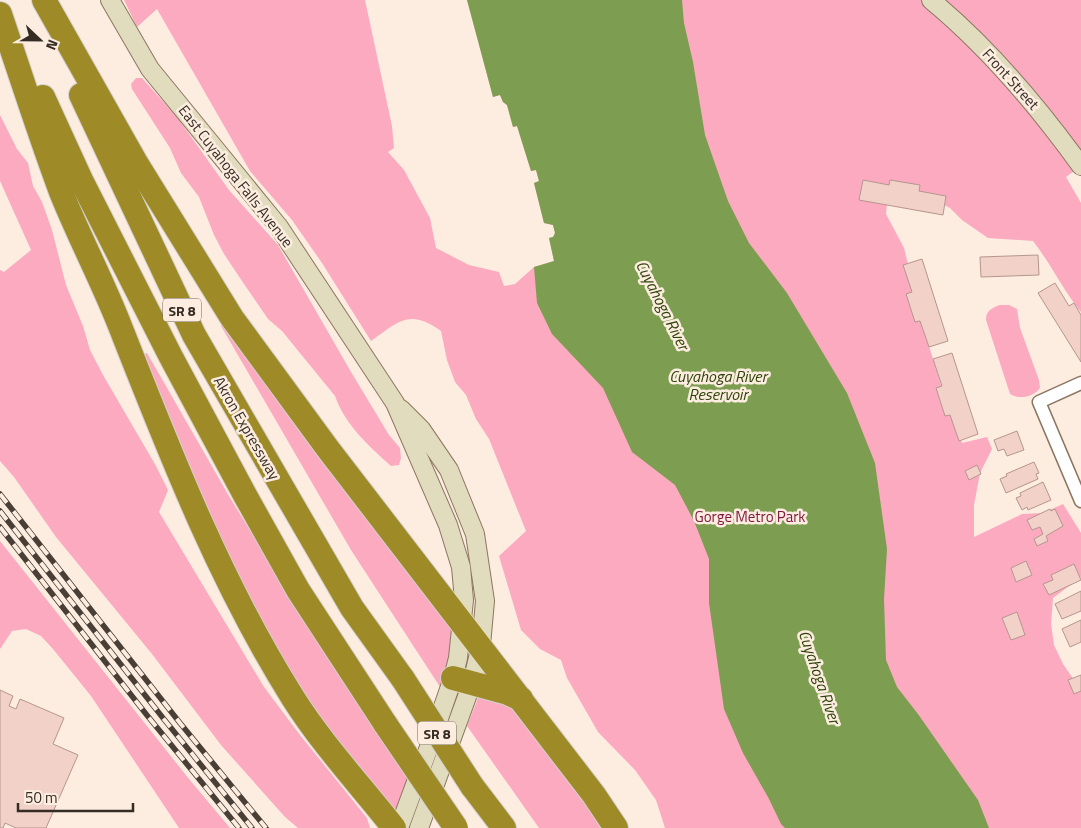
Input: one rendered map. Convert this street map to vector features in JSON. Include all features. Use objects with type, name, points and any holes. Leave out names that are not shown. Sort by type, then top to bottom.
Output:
[{"type":"highway","name":"Akron Expressway","points":[[38,0],[114,167],[194,335],[352,608],[403,680],[472,786],[504,828]]},
{"type":"highway","points":[[44,0],[134,161],[232,318],[468,636],[521,698],[594,795],[616,828]]},
{"type":"highway","name":"SR 8","points":[[0,2],[81,180],[170,357],[298,590],[456,828]]},
{"type":"highway","points":[[0,14],[62,192],[116,316],[221,569],[294,700],[349,775],[394,828]]},
{"type":"highway","points":[[463,681],[521,698]]},
{"type":"street","name":"East Cuyahoga Falls Avenue","points":[[110,0],[150,69],[279,227],[395,404],[448,525],[461,567],[468,636]]},
{"type":"street","name":"Front Street","points":[[931,0],[965,30],[1019,86],[1081,166]]},
{"type":"street","points":[[1081,383],[1039,402],[1081,501]]},
{"type":"street","name":"East Cuyahoga Falls Avenue","points":[[395,404],[421,429],[449,470],[475,534],[485,601],[468,636]]},
{"type":"street","points":[[419,828],[463,681],[468,636]]},
{"type":"street","points":[[399,828],[463,681]]},
{"type":"green space","name":"Gorge Metro Park","points":[[124,0],[365,0],[392,126],[394,148],[388,152],[404,170],[430,218],[436,248],[469,265],[499,272],[504,286],[515,284],[534,267],[554,261],[549,238],[553,237],[555,233],[553,225],[544,223],[534,183],[539,181],[536,170],[531,171],[517,126],[513,127],[507,105],[503,102],[500,95],[493,97],[467,0],[1081,0],[1081,166],[1066,177],[1081,203],[1081,312],[1033,241],[988,238],[962,220],[950,208],[938,202],[887,204],[886,214],[904,248],[924,330],[946,401],[962,443],[987,437],[992,449],[980,473],[974,505],[974,537],[1022,514],[1043,513],[1063,504],[1081,533],[1081,577],[1053,598],[1051,624],[1054,645],[1063,664],[1081,690],[1081,828],[665,828],[656,800],[635,770],[598,732],[567,678],[561,660],[540,649],[521,630],[499,556],[526,531],[489,439],[476,419],[466,395],[455,382],[447,360],[441,331],[420,320],[404,320],[371,341],[322,263],[292,220],[250,171],[157,9],[137,27]]},
{"type":"green space","points":[[136,78],[142,78],[177,117],[229,190],[278,245],[351,372],[389,435],[400,448],[401,458],[399,465],[391,466],[351,426],[339,407],[335,396],[282,331],[268,319],[242,281],[214,235],[199,197],[181,173],[170,148],[132,89],[131,84]]},
{"type":"green space","points":[[0,115],[17,149],[28,163],[33,186],[42,202],[52,230],[66,285],[83,326],[90,350],[168,490],[159,512],[264,687],[367,818],[370,828],[298,828],[285,817],[221,745],[152,654],[56,537],[14,477],[0,461],[0,270],[4,272],[31,250],[0,181]]},
{"type":"green space","points":[[1000,305],[1009,305],[1017,309],[1020,328],[1039,380],[1040,388],[1030,395],[1018,397],[1010,394],[986,320],[988,312]]},
{"type":"green space","points":[[226,322],[452,627],[451,655],[442,690],[351,550],[221,326]]},
{"type":"green space","points":[[147,353],[229,496],[321,647],[408,779],[397,810],[385,803],[334,740],[291,675],[220,547],[183,450],[152,379],[139,356]]},
{"type":"green space","points":[[0,541],[230,828],[179,828],[91,696],[41,636],[26,629],[12,631],[0,649]]},
{"type":"green space","points":[[480,693],[514,706],[608,828],[539,828],[467,726]]},
{"type":"water","name":"Cuyahoga River Reservoir","points":[[467,0],[682,0],[684,23],[693,62],[705,135],[728,201],[749,243],[787,293],[847,393],[875,463],[887,549],[884,599],[886,660],[897,687],[978,800],[989,828],[785,828],[781,824],[743,753],[724,709],[709,603],[709,559],[694,521],[675,485],[632,452],[603,388],[552,334],[537,303],[534,267],[554,261],[549,238],[553,237],[555,233],[553,225],[544,223],[534,183],[539,181],[536,170],[531,171],[517,126],[513,127],[507,105],[503,102],[500,95],[493,97]]},
{"type":"building","points":[[863,180],[889,185],[890,180],[920,185],[919,191],[946,196],[943,215],[859,200]]},
{"type":"building","points":[[1038,255],[1039,275],[981,277],[980,257]]},
{"type":"building","points":[[922,259],[948,341],[929,347],[920,321],[915,322],[906,294],[912,292],[903,265]]},
{"type":"building","points":[[1055,283],[1069,306],[1074,303],[1081,315],[1081,362],[1038,293]]},
{"type":"building","points":[[952,353],[978,434],[959,441],[950,415],[945,416],[936,388],[942,386],[933,359]]},
{"type":"building","points":[[1017,431],[1024,450],[1007,456],[1004,449],[998,451],[994,440]]},
{"type":"building","points":[[1034,462],[1039,473],[1036,474],[1038,479],[1006,493],[1000,479],[1007,476],[1006,474]]},
{"type":"building","points":[[977,465],[981,474],[969,480],[965,471]]},
{"type":"building","points":[[1043,482],[1051,500],[1028,510],[1027,507],[1022,510],[1016,498],[1021,496],[1020,493]]},
{"type":"building","points":[[1050,509],[1051,511],[1055,509],[1063,526],[1046,536],[1048,541],[1037,546],[1034,539],[1043,534],[1040,527],[1032,530],[1027,520]]},
{"type":"building","points":[[1026,561],[1032,575],[1016,582],[1011,568]]},
{"type":"building","points":[[1074,564],[1081,580],[1049,595],[1043,584],[1053,580],[1051,575]]},
{"type":"building","points":[[1081,591],[1081,611],[1062,619],[1055,604]]},
{"type":"building","points":[[1017,612],[1025,635],[1011,640],[1002,618]]},
{"type":"building","points":[[1081,620],[1081,642],[1070,647],[1062,629]]},
{"type":"building","points":[[1081,675],[1081,691],[1074,694],[1068,680]]},
{"type":"building","points":[[0,690],[13,696],[9,706],[16,709],[20,699],[64,718],[53,744],[78,755],[46,828],[16,828],[5,823],[3,828],[0,828]]},
{"type":"railway","points":[[0,494],[180,723],[266,828]]},
{"type":"railway","points":[[0,511],[252,828]]},
{"type":"railway","points":[[0,527],[146,714],[239,828]]},
{"type":"water label","name":"Cuyahoga River","points":[[663,305]]},
{"type":"water label","name":"Cuyahoga River","points":[[820,677]]}]
